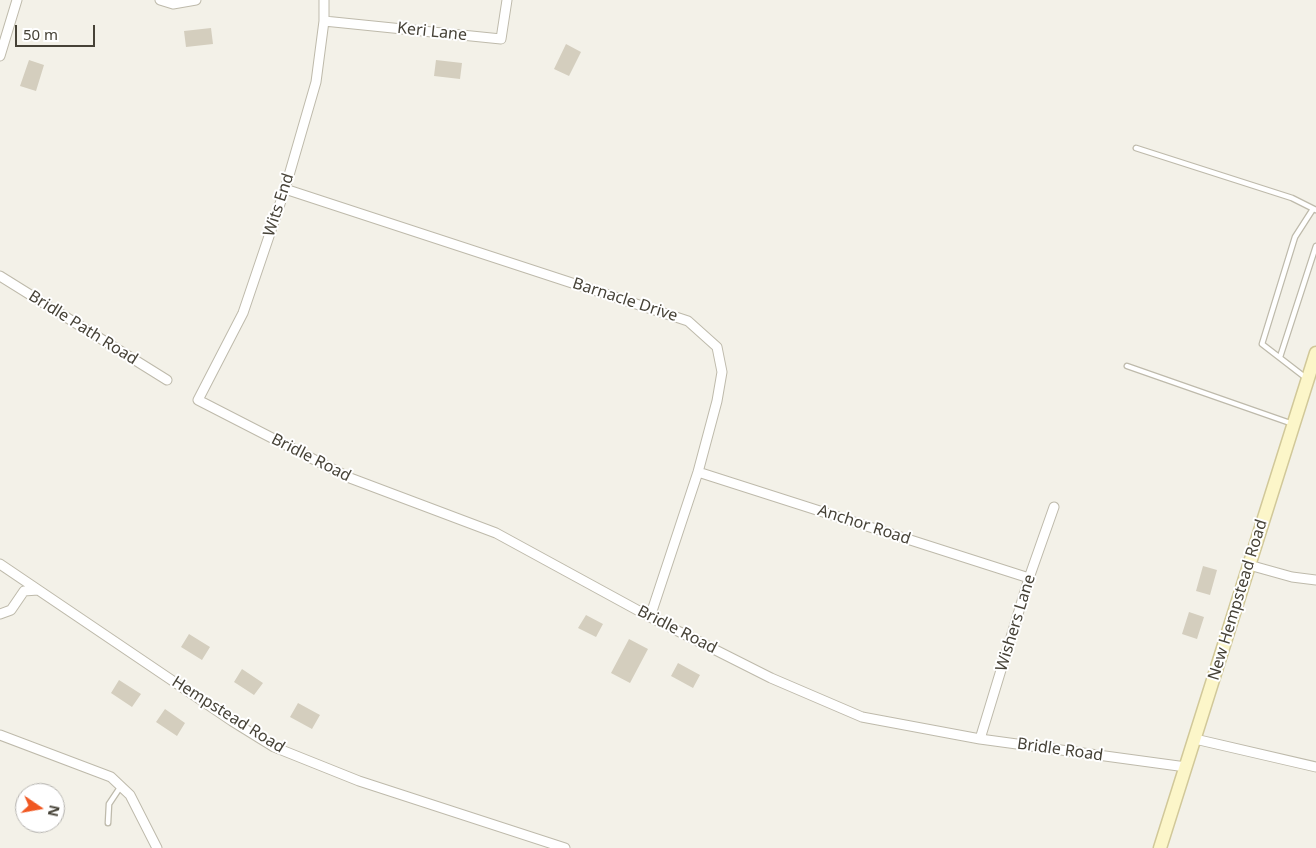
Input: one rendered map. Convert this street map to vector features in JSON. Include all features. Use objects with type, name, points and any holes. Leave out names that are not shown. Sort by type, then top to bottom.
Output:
[{"type":"street","points":[[0,56],[17,0]]},
{"type":"street","points":[[160,0],[173,4],[196,0]]},
{"type":"street","name":"Wits End","points":[[198,400],[243,313],[285,189],[316,82],[324,21],[324,0]]},
{"type":"street","name":"Keri Lane","points":[[324,21],[501,40],[507,0]]},
{"type":"street","name":"Barnacle Drive","points":[[285,189],[688,320],[717,347],[722,372],[717,401],[698,472],[650,617]]},
{"type":"street","name":"Bridle Path Road","points":[[0,276],[167,380]]},
{"type":"street","name":"New Hempstead Road","points":[[1160,848],[1316,353]]},
{"type":"street","name":"Bridle Road","points":[[198,400],[350,478],[496,533],[650,617],[771,678],[862,717],[980,739],[1186,767]]},
{"type":"street","name":"Anchor Road","points":[[698,472],[1029,578]]},
{"type":"street","name":"Wishers Lane","points":[[980,739],[1029,578],[1054,507]]},
{"type":"street","name":"Hempstead Road","points":[[0,564],[232,721],[274,747],[359,781],[566,848]]},
{"type":"street","points":[[1249,565],[1292,577],[1316,580]]},
{"type":"street","points":[[0,614],[11,610],[24,591],[38,590]]},
{"type":"street","points":[[0,736],[111,777],[130,795],[157,848]]},
{"type":"street","points":[[1194,740],[1316,767]]},
{"type":"lane","points":[[1136,148],[1292,198],[1314,209],[1295,236],[1262,341],[1264,347],[1308,379]]},
{"type":"lane","points":[[1280,358],[1316,246]]},
{"type":"lane","points":[[1127,366],[1294,424]]},
{"type":"lane","points":[[108,823],[109,804],[121,786]]},
{"type":"building","points":[[211,28],[213,44],[186,47],[184,31]]},
{"type":"building","points":[[566,44],[581,52],[569,76],[554,69]]},
{"type":"building","points":[[29,60],[44,65],[36,91],[20,86]]},
{"type":"building","points":[[436,60],[462,63],[460,79],[434,76]]},
{"type":"building","points":[[1203,566],[1217,570],[1210,595],[1196,591]]},
{"type":"building","points":[[1189,612],[1204,617],[1197,639],[1182,634]]},
{"type":"building","points":[[586,615],[603,624],[596,637],[578,628]]},
{"type":"building","points":[[189,634],[210,647],[202,660],[181,647]]},
{"type":"building","points":[[629,639],[648,649],[630,683],[611,673]]},
{"type":"building","points":[[678,663],[700,675],[693,688],[671,676]]},
{"type":"building","points":[[242,669],[263,683],[254,695],[234,682]]},
{"type":"building","points":[[119,680],[141,694],[132,707],[111,693]]},
{"type":"building","points":[[298,703],[320,715],[312,729],[290,717]]},
{"type":"building","points":[[165,709],[185,723],[177,736],[156,722]]}]
